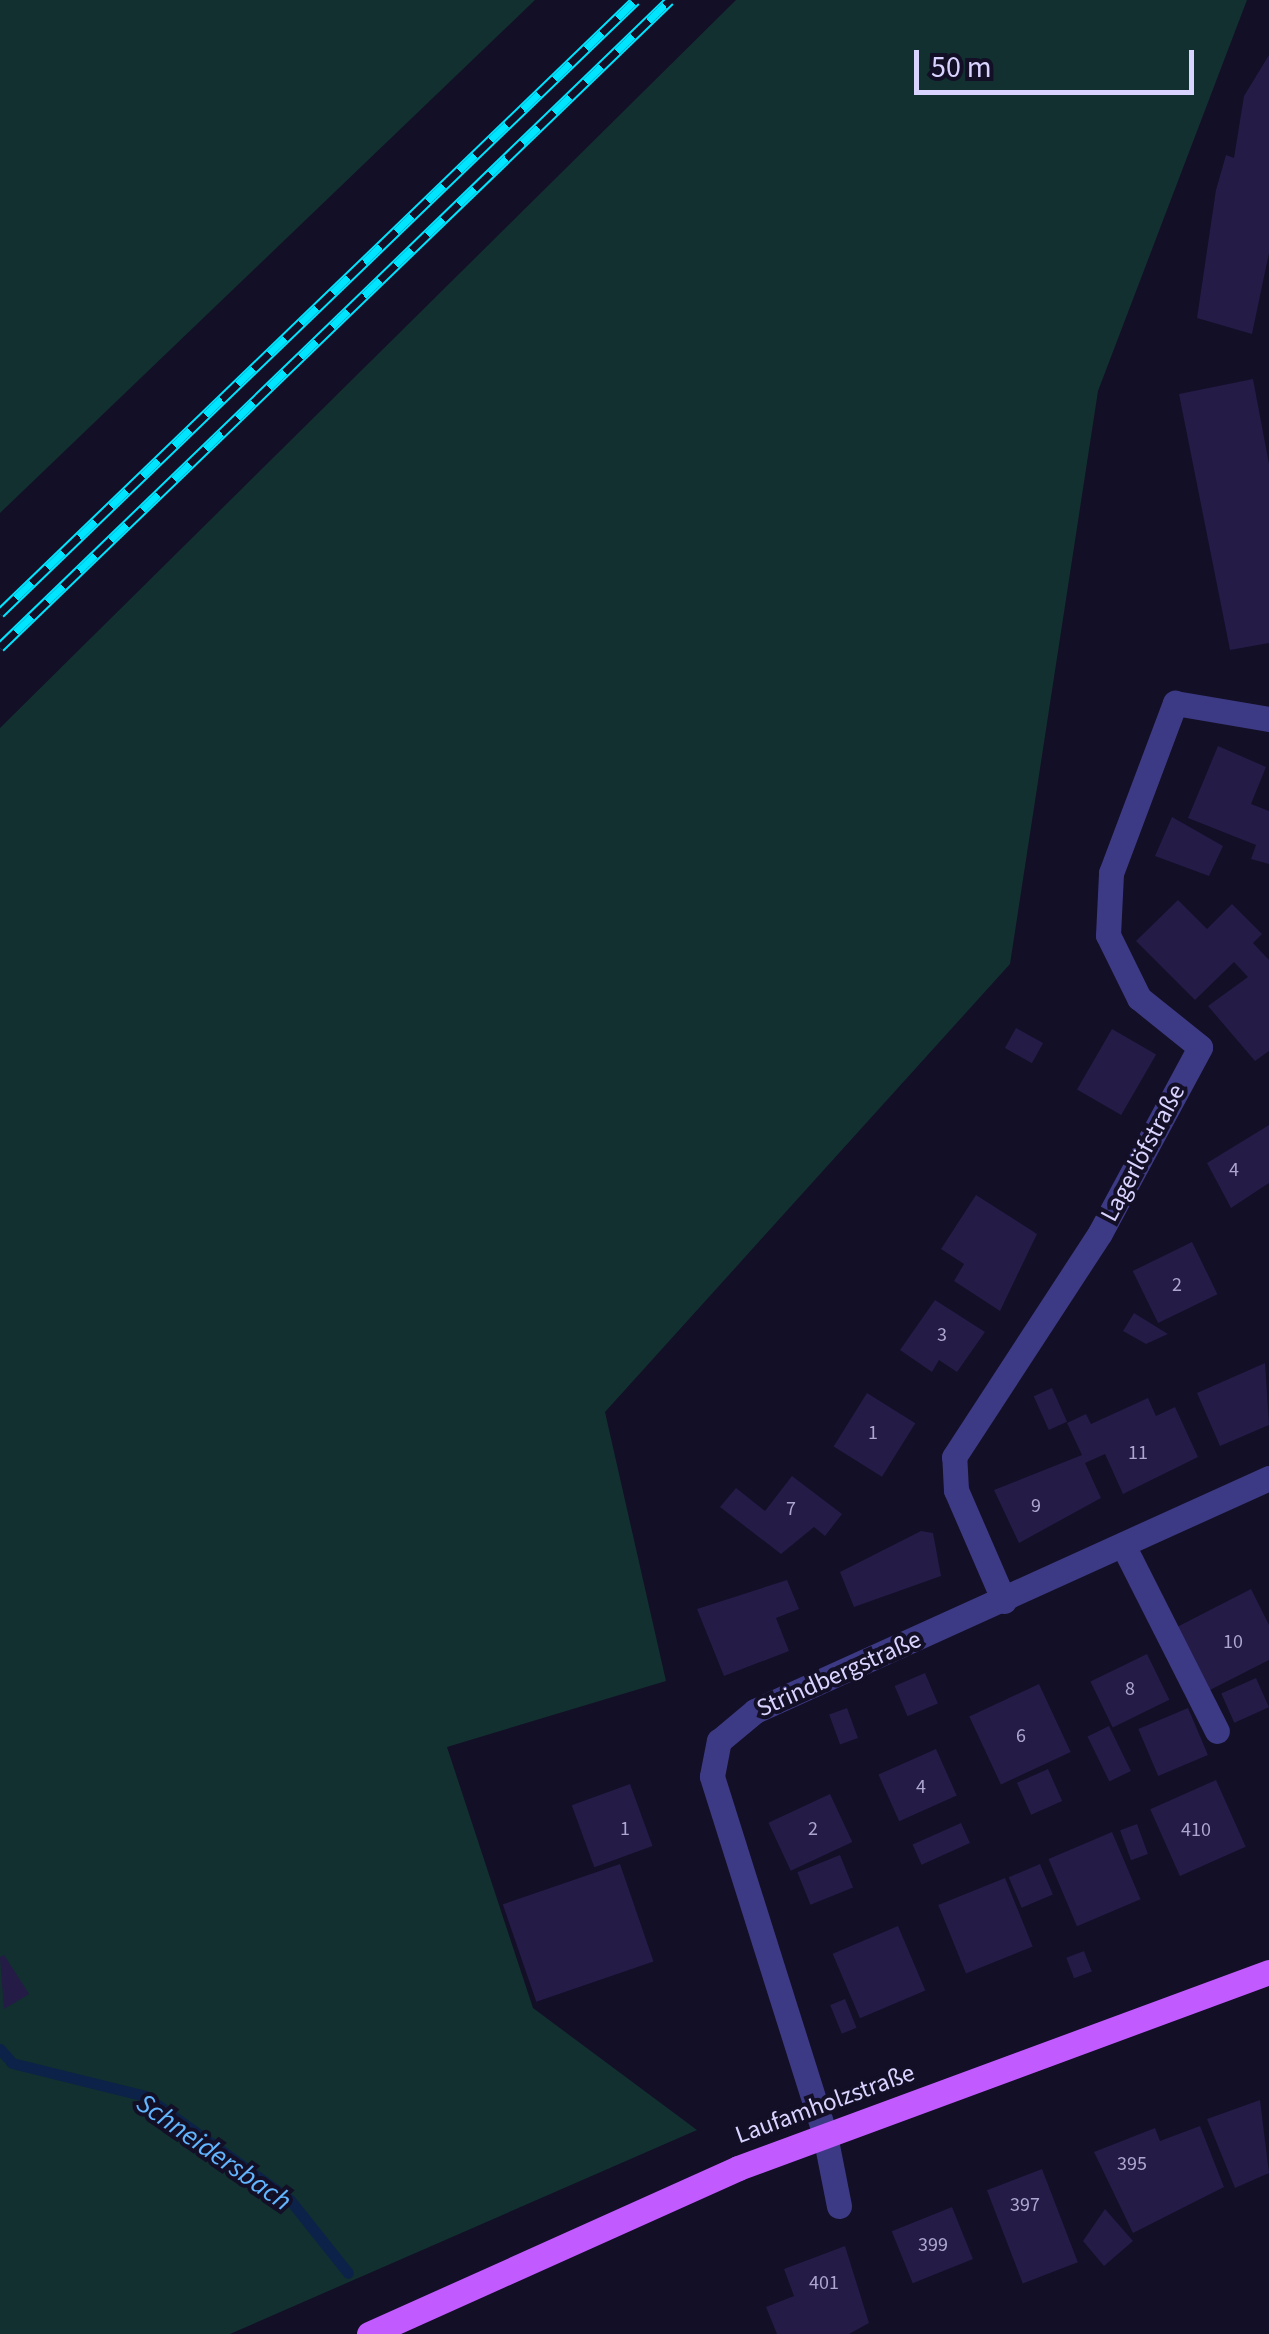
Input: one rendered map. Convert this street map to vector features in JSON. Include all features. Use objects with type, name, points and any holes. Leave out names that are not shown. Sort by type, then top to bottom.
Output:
[{"type":"main road","name":"Laufamholzstraße","points":[[370,2334],[825,2134],[1269,1972]]},
{"type":"street","name":"Lagerlöfstraße","points":[[1004,1601],[956,1490],[954,1457],[1100,1233],[1200,1048],[1139,998],[1108,935],[1111,873],[1175,703],[1269,719]]},
{"type":"street","name":"Strindbergstraße","points":[[839,2206],[825,2134],[712,1776],[715,1751],[728,1727],[755,1711],[1124,1548],[1269,1478]]},
{"type":"street","points":[[1124,1548],[1217,1730]]},
{"type":"green space","points":[[0,0],[535,0],[0,513]]},
{"type":"green space","points":[[736,0],[1247,0],[1098,391],[1010,964],[605,1412],[666,1681],[447,1747],[533,2008],[697,2130],[230,2334],[0,2334],[0,728]]},
{"type":"building","points":[[1269,55],[1269,253],[1252,334],[1197,318],[1216,190],[1226,155],[1234,158],[1244,96]]},
{"type":"building","points":[[1253,379],[1269,464],[1269,643],[1230,650],[1179,394]]},
{"type":"building","points":[[1218,746],[1266,767],[1251,804],[1269,811],[1269,864],[1251,859],[1256,845],[1188,818]]},
{"type":"building","points":[[1172,817],[1223,846],[1209,876],[1155,856]]},
{"type":"building","points":[[1178,900],[1207,929],[1232,904],[1262,934],[1253,943],[1269,960],[1269,1051],[1255,1061],[1208,1006],[1248,977],[1234,962],[1195,1000],[1136,941]]},
{"type":"building","points":[[1016,1028],[1043,1043],[1032,1063],[1005,1048]]},
{"type":"building","points":[[1112,1029],[1156,1054],[1121,1115],[1077,1090]]},
{"type":"building","points":[[1269,1125],[1269,1183],[1231,1208],[1207,1163]]},
{"type":"building","points":[[976,1195],[1037,1234],[1000,1311],[954,1281],[964,1264],[941,1249]]},
{"type":"building","points":[[1192,1242],[1217,1294],[1158,1323],[1133,1271]]},
{"type":"building","points":[[935,1300],[985,1332],[957,1372],[939,1360],[932,1372],[900,1350]]},
{"type":"building","points":[[1134,1313],[1168,1334],[1146,1344],[1123,1331]]},
{"type":"building","points":[[1265,1363],[1269,1425],[1220,1446],[1197,1393]]},
{"type":"building","points":[[1052,1388],[1067,1422],[1049,1430],[1034,1396]]},
{"type":"building","points":[[867,1393],[915,1423],[882,1477],[834,1446]]},
{"type":"building","points":[[1148,1398],[1156,1416],[1175,1407],[1198,1457],[1123,1494],[1105,1454],[1085,1463],[1101,1498],[1019,1543],[994,1490],[1082,1455],[1067,1423],[1086,1414],[1091,1424]]},
{"type":"building","points":[[792,1476],[842,1514],[825,1536],[814,1527],[781,1554],[720,1507],[736,1488],[765,1511]]},
{"type":"building","points":[[921,1531],[933,1533],[941,1576],[854,1607],[840,1572]]},
{"type":"building","points":[[787,1580],[799,1609],[776,1618],[789,1651],[724,1676],[697,1609]]},
{"type":"building","points":[[1251,1589],[1269,1625],[1269,1660],[1208,1691],[1175,1628]]},
{"type":"building","points":[[1147,1654],[1169,1700],[1113,1727],[1090,1682]]},
{"type":"building","points":[[925,1673],[938,1703],[908,1716],[895,1686]]},
{"type":"building","points":[[1256,1678],[1269,1707],[1234,1723],[1221,1693]]},
{"type":"building","points":[[1039,1684],[1071,1752],[1001,1785],[969,1717]]},
{"type":"building","points":[[847,1708],[858,1738],[840,1745],[829,1714]]},
{"type":"building","points":[[1188,1708],[1208,1755],[1158,1776],[1138,1729]]},
{"type":"building","points":[[1109,1726],[1131,1771],[1109,1781],[1087,1737]]},
{"type":"building","points":[[936,1749],[957,1796],[899,1821],[878,1775]]},
{"type":"building","points":[[1048,1769],[1062,1801],[1031,1815],[1017,1783]]},
{"type":"building","points":[[1216,1780],[1246,1847],[1180,1876],[1150,1809]]},
{"type":"building","points":[[630,1784],[653,1846],[594,1867],[572,1805]]},
{"type":"building","points":[[830,1794],[852,1842],[791,1871],[768,1823]]},
{"type":"building","points":[[961,1823],[970,1843],[922,1865],[913,1845]]},
{"type":"building","points":[[1137,1824],[1148,1854],[1131,1860],[1120,1830]]},
{"type":"building","points":[[1112,1832],[1141,1899],[1077,1926],[1048,1859]]},
{"type":"building","points":[[840,1855],[853,1887],[810,1905],[797,1872]]},
{"type":"building","points":[[620,1864],[654,1961],[536,2002],[503,1904]]},
{"type":"building","points":[[1040,1864],[1053,1894],[1022,1908],[1009,1877]]},
{"type":"building","points":[[1005,1878],[1033,1947],[966,1974],[938,1905]]},
{"type":"building","points":[[898,1926],[925,1990],[860,2018],[833,1954]]},
{"type":"building","points":[[1084,1951],[1092,1972],[1074,1978],[1066,1958]]},
{"type":"building","points":[[4,1955],[29,1994],[4,2009],[0,1957]]},
{"type":"building","points":[[845,1999],[857,2028],[842,2034],[830,2005]]},
{"type":"building","points":[[1260,2100],[1269,2173],[1235,2188],[1207,2119]]},
{"type":"building","points":[[1200,2126],[1224,2187],[1133,2233],[1094,2152],[1155,2128],[1160,2141]]},
{"type":"building","points":[[1042,2169],[1078,2262],[1023,2284],[987,2190]]},
{"type":"building","points":[[952,2207],[973,2259],[913,2283],[892,2231]]},
{"type":"building","points":[[1105,2209],[1133,2241],[1104,2266],[1083,2241]]},
{"type":"building","points":[[845,2246],[869,2323],[849,2334],[777,2334],[766,2307],[794,2296],[784,2269]]},
{"type":"waterway","name":"Schneidersbach","points":[[0,2049],[12,2063],[145,2096],[290,2200],[348,2273]]},
{"type":"railway","points":[[0,613],[636,0]]},
{"type":"railway","points":[[0,647],[670,0]]}]
